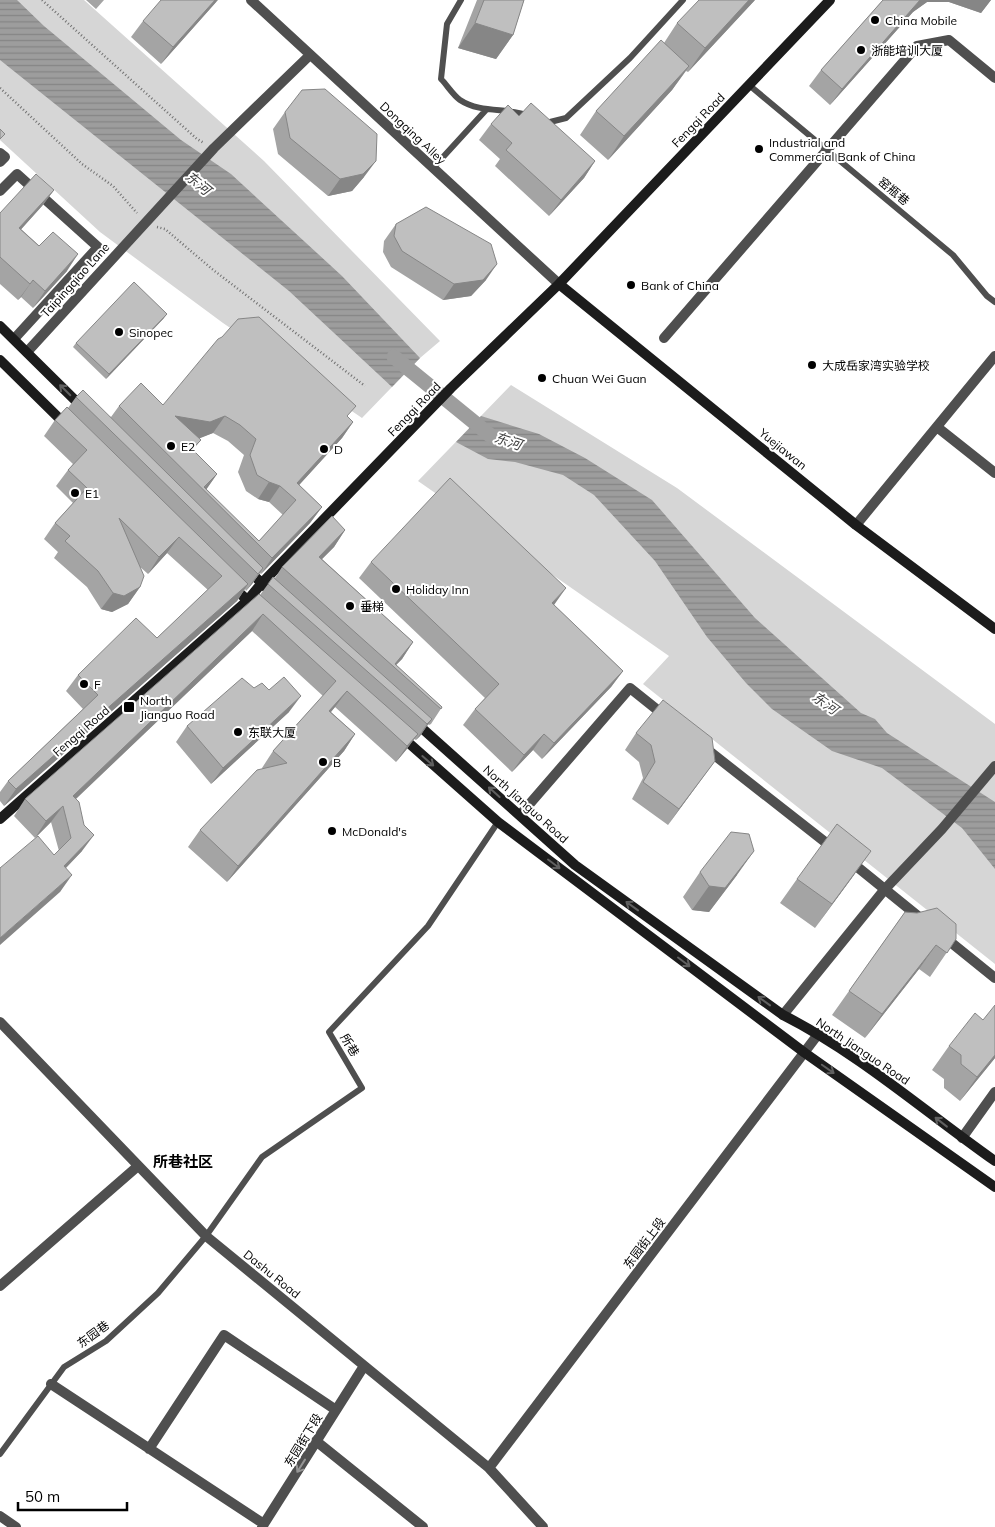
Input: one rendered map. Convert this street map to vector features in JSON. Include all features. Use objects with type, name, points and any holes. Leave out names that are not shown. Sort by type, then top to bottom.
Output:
[{"type":"main road","name":"Fengqi Road","points":[[0,819],[247,601],[417,423],[558,284],[830,0]]},
{"type":"main road","name":"Yuejiawan","points":[[558,284],[856,525],[995,629]]},
{"type":"main road","points":[[0,326],[93,418]]},
{"type":"main road","points":[[1,364],[76,434]]},
{"type":"main road","points":[[240,563],[284,604]]},
{"type":"main road","points":[[227,581],[270,621]]},
{"type":"main road","name":"North Jianguo Road","points":[[409,716],[575,865],[783,1015],[819,1033],[880,1075],[995,1161]]},
{"type":"main road","points":[[395,731],[498,822],[806,1053],[995,1187]]},
{"type":"street","name":"Dongqing Alley","points":[[251,0],[558,284]]},
{"type":"street","points":[[664,338],[917,46],[949,40],[995,78]]},
{"type":"street","points":[[214,148],[310,55]]},
{"type":"street","name":"Taipingqiao Lane","points":[[27,352],[214,148]]},
{"type":"street","points":[[0,152],[5,157],[0,162]]},
{"type":"street","points":[[0,191],[17,174],[98,247],[14,339]]},
{"type":"street","points":[[856,525],[995,356]]},
{"type":"street","points":[[937,427],[995,473]]},
{"type":"street","points":[[520,815],[630,688],[676,725]]},
{"type":"street","points":[[692,737],[995,978]]},
{"type":"street","points":[[783,1015],[885,889],[942,829],[995,766]]},
{"type":"street","name":"Dashu Road","points":[[0,1022],[206,1236],[489,1468],[543,1527]]},
{"type":"street","name":"东园街上段","points":[[489,1468],[806,1053],[819,1033]]},
{"type":"street","points":[[962,1138],[995,1092]]},
{"type":"street","points":[[0,1286],[138,1166]]},
{"type":"street","points":[[149,1449],[224,1334],[336,1410]]},
{"type":"street","name":"东园街下段","points":[[263,1526],[364,1366]]},
{"type":"street","points":[[51,1384],[263,1526]]},
{"type":"street","points":[[316,1441],[423,1527]]},
{"type":"street","points":[[0,1516],[16,1527]]},
{"type":"lane","points":[[461,0],[447,24],[442,79],[460,100],[486,110],[516,110],[548,124],[566,118],[630,58],[683,0]]},
{"type":"lane","name":"窑瓶巷","points":[[749,85],[953,255],[995,302]]},
{"type":"lane","points":[[433,168],[486,110]]},
{"type":"lane","name":"所巷","points":[[206,1236],[262,1157],[362,1088],[329,1032],[428,926],[498,822]]},
{"type":"lane","name":"东园巷","points":[[0,1454],[64,1367],[106,1341],[158,1292],[206,1236]]},
{"type":"path","points":[[42,0],[197,139],[214,148]]},
{"type":"path","points":[[0,88],[82,164],[113,186],[137,211],[142,225],[165,229],[212,270],[365,386]]},
{"type":"shaded area","points":[[0,0],[84,0],[264,161],[440,341],[420,358],[362,418],[223,323],[100,232],[0,140]]},
{"type":"shaded area","points":[[511,385],[677,488],[995,724],[995,964],[643,684],[669,656],[418,481]]},
{"type":"water","points":[[0,0],[17,0],[44,26],[181,140],[231,174],[342,276],[420,358],[392,387],[289,291],[0,60]]},
{"type":"water","points":[[481,416],[539,434],[585,458],[652,500],[755,618],[861,713],[875,719],[887,733],[995,802],[995,869],[962,828],[882,768],[832,751],[772,709],[746,683],[707,637],[655,561],[594,495],[563,475],[515,462],[488,459],[456,442]]},
{"type":"building","points":[[161,0],[215,0],[173,47],[143,21]]},
{"type":"building","points":[[484,0],[524,0],[513,35],[475,23]]},
{"type":"building","points":[[699,0],[749,0],[705,48],[677,23]]},
{"type":"building","name":"浙能培训大厦","points":[[883,0],[920,0],[842,89],[821,70]]},
{"type":"building","points":[[661,40],[689,66],[624,136],[596,111]]},
{"type":"building","points":[[325,89],[377,134],[376,161],[363,174],[340,179],[290,138],[285,112],[302,90]]},
{"type":"building","points":[[531,103],[595,161],[561,200],[506,150],[512,143],[491,124],[508,105],[519,116]]},
{"type":"building","points":[[0,129],[5,134],[0,139]]},
{"type":"building","points":[[36,174],[54,190],[19,228],[39,246],[53,232],[78,254],[45,291],[33,280],[30,284],[0,257],[0,213]]},
{"type":"building","points":[[426,207],[491,244],[497,264],[483,280],[454,284],[402,251],[394,236],[396,224]]},
{"type":"building","name":"Sinopec","points":[[134,282],[167,314],[109,374],[76,343]]},
{"type":"building","points":[[259,317],[356,406],[347,416],[353,422],[297,483],[322,507],[272,558],[119,406],[141,383],[163,405],[218,339],[238,319]],"holes":[[[175,416],[210,422],[225,416],[240,425],[256,439],[250,455],[257,475],[280,486],[296,500],[259,541],[204,487],[217,474],[192,449],[201,440]]]},
{"type":"building","points":[[83,390],[263,568],[258,574],[76,397]]},
{"type":"building","points":[[67,407],[248,584],[16,789],[8,781],[98,695],[78,675],[136,618],[157,638],[222,576],[179,537],[159,557],[119,518],[144,576],[140,587],[124,596],[113,593],[98,571],[65,541],[70,536],[55,523],[87,488],[68,470],[87,450],[55,420]]},
{"type":"building","points":[[450,478],[566,588],[552,603],[623,671],[554,743],[544,734],[524,755],[475,709],[499,684],[371,562]]},
{"type":"building","points":[[332,516],[345,530],[319,557],[413,642],[395,664],[442,707],[441,709],[282,567]]},
{"type":"building","points":[[273,577],[432,719],[427,724],[268,584]]},
{"type":"building","points":[[259,594],[418,734],[407,746],[347,691],[329,711],[355,734],[238,866],[200,830],[257,770],[287,763],[273,751],[336,681],[263,614],[73,796],[79,802],[84,825],[94,835],[64,866],[72,875],[0,938],[0,868],[38,836],[54,855],[71,838],[63,806],[46,821],[25,799]]},
{"type":"building","name":"东联大厦","points":[[284,677],[301,696],[223,768],[187,726],[242,678],[254,688],[262,683],[269,690]]},
{"type":"building","points":[[663,700],[712,738],[715,761],[679,809],[643,782],[655,762],[651,745],[636,733]]},
{"type":"building","points":[[837,824],[871,851],[832,904],[797,879]]},
{"type":"building","points":[[731,832],[749,834],[754,851],[725,888],[709,886],[700,872]]},
{"type":"building","points":[[937,908],[956,924],[956,939],[947,953],[936,945],[882,1014],[849,991],[905,912],[917,913]]},
{"type":"building","points":[[995,1005],[995,1055],[977,1077],[961,1064],[961,1055],[949,1046],[975,1013],[983,1020]]},
{"type":"waterway","name":"东河","points":[[394,357],[491,436]]},
{"type":"place","name":"China Mobile","points":[[875,20]]},
{"type":"place","name":"浙能培训大厦","points":[[861,50]]},
{"type":"place","name":"Industrial and Commercial Bank of China","points":[[759,149]]},
{"type":"place","name":"Bank of China","points":[[631,285]]},
{"type":"place","name":"Sinopec","points":[[119,332]]},
{"type":"place","name":"大成岳家湾实验学校","points":[[812,365]]},
{"type":"place","name":"Chuan Wei Guan","points":[[542,378]]},
{"type":"place","name":"E2","points":[[171,446]]},
{"type":"place","name":"D","points":[[324,449]]},
{"type":"place","name":"E1","points":[[75,493]]},
{"type":"place","name":"Holiday Inn","points":[[396,589]]},
{"type":"place","name":"垂梯","points":[[350,606]]},
{"type":"place","name":"F","points":[[84,684]]},
{"type":"place","name":"North Jianguo Road","points":[[129,707]]},
{"type":"place","name":"东联大厦","points":[[238,732]]},
{"type":"place","name":"B","points":[[323,762]]},
{"type":"place","name":"McDonald's","points":[[332,831]]},
{"type":"district","name":"所巷社区","points":[[183,1161]]}]
